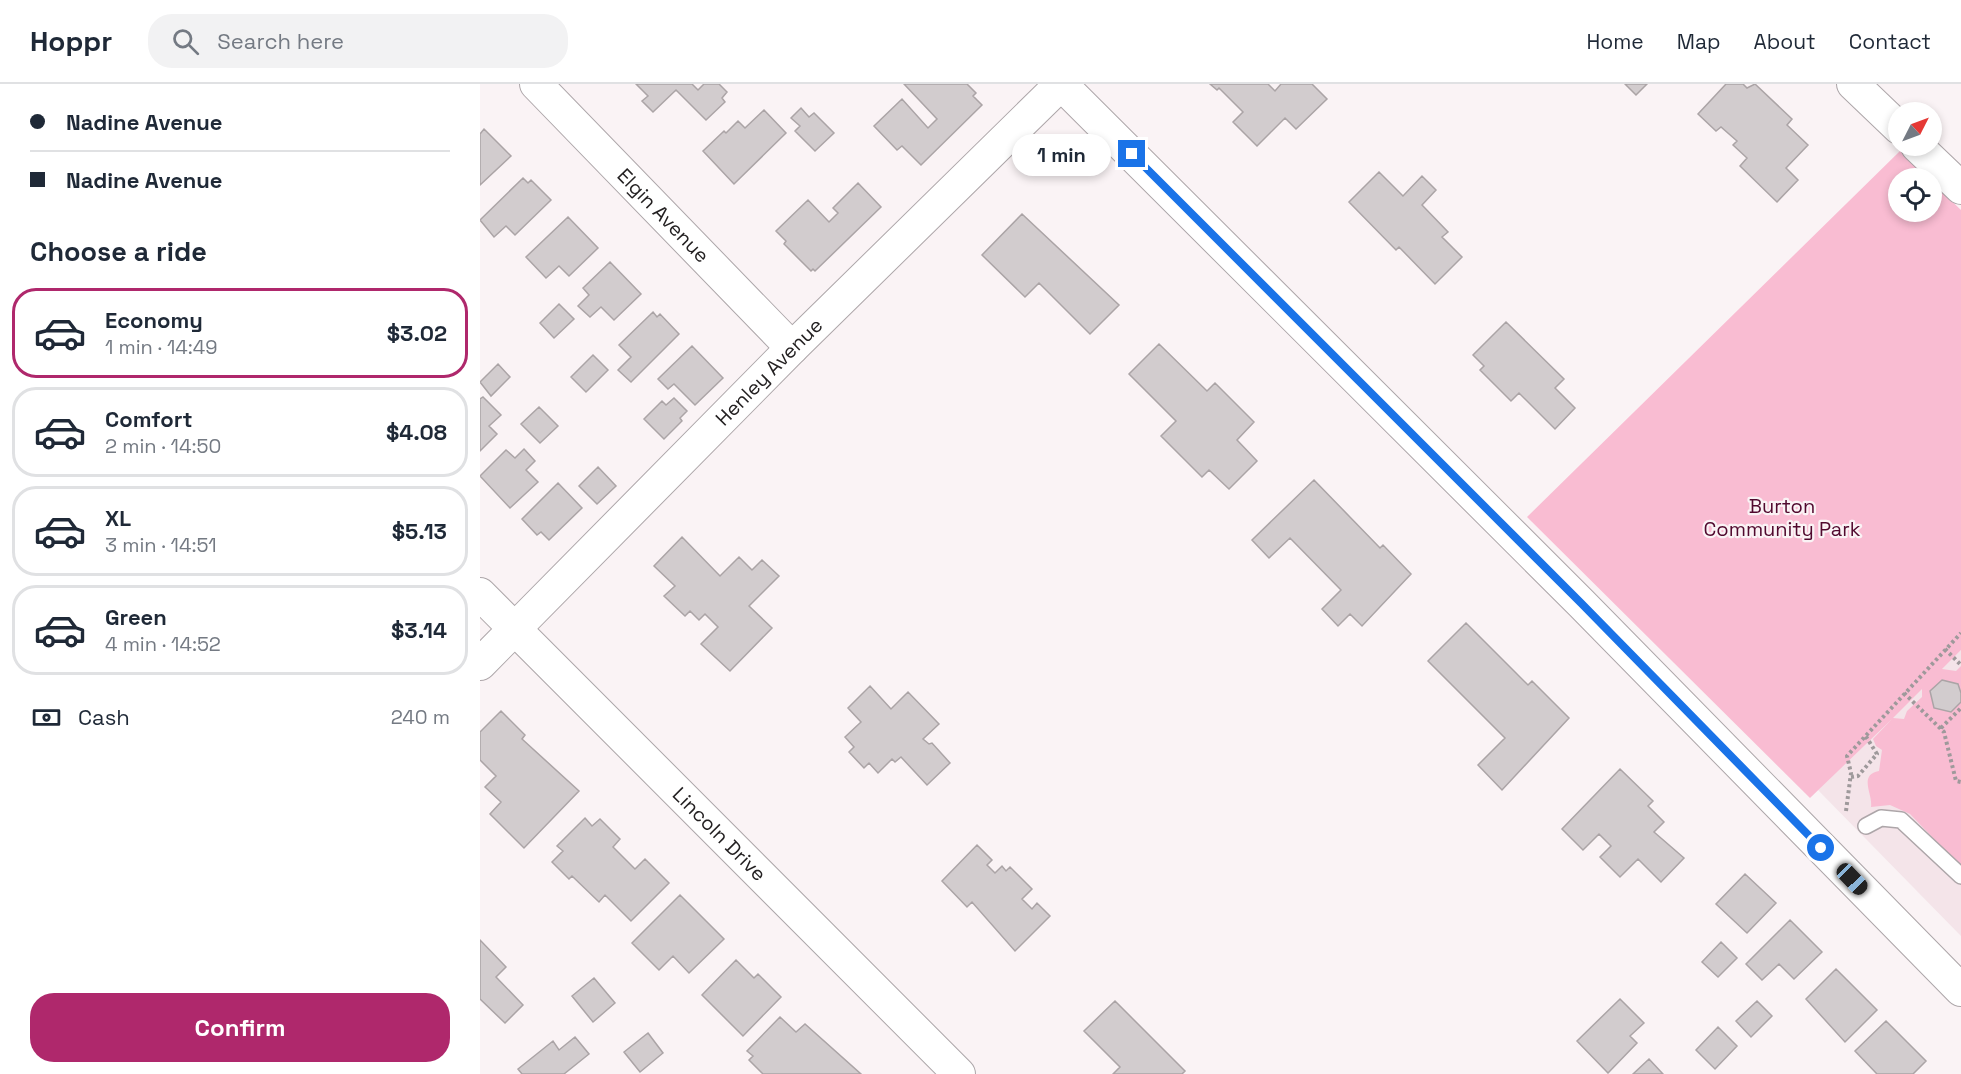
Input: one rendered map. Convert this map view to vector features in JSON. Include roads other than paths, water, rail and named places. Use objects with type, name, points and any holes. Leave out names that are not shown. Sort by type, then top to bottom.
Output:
[{"type":"street","name":"Elgin Avenue","points":[[536,84],[792,348]]},
{"type":"street","name":"Henley Avenue","points":[[480,664],[792,348],[1061,84]]},
{"type":"street","points":[[1061,84],[1581,603],[1961,990]]},
{"type":"street","points":[[1853,84],[1888,117]]},
{"type":"street","points":[[1927,156],[1961,188]]},
{"type":"street","name":"Lincoln Drive","points":[[480,594],[959,1074]]},
{"type":"lane","points":[[1866,826],[1881,818],[1901,820],[1961,876]]},
{"type":"park label","name":"Burton Community Park","points":[[1782,518]]}]
